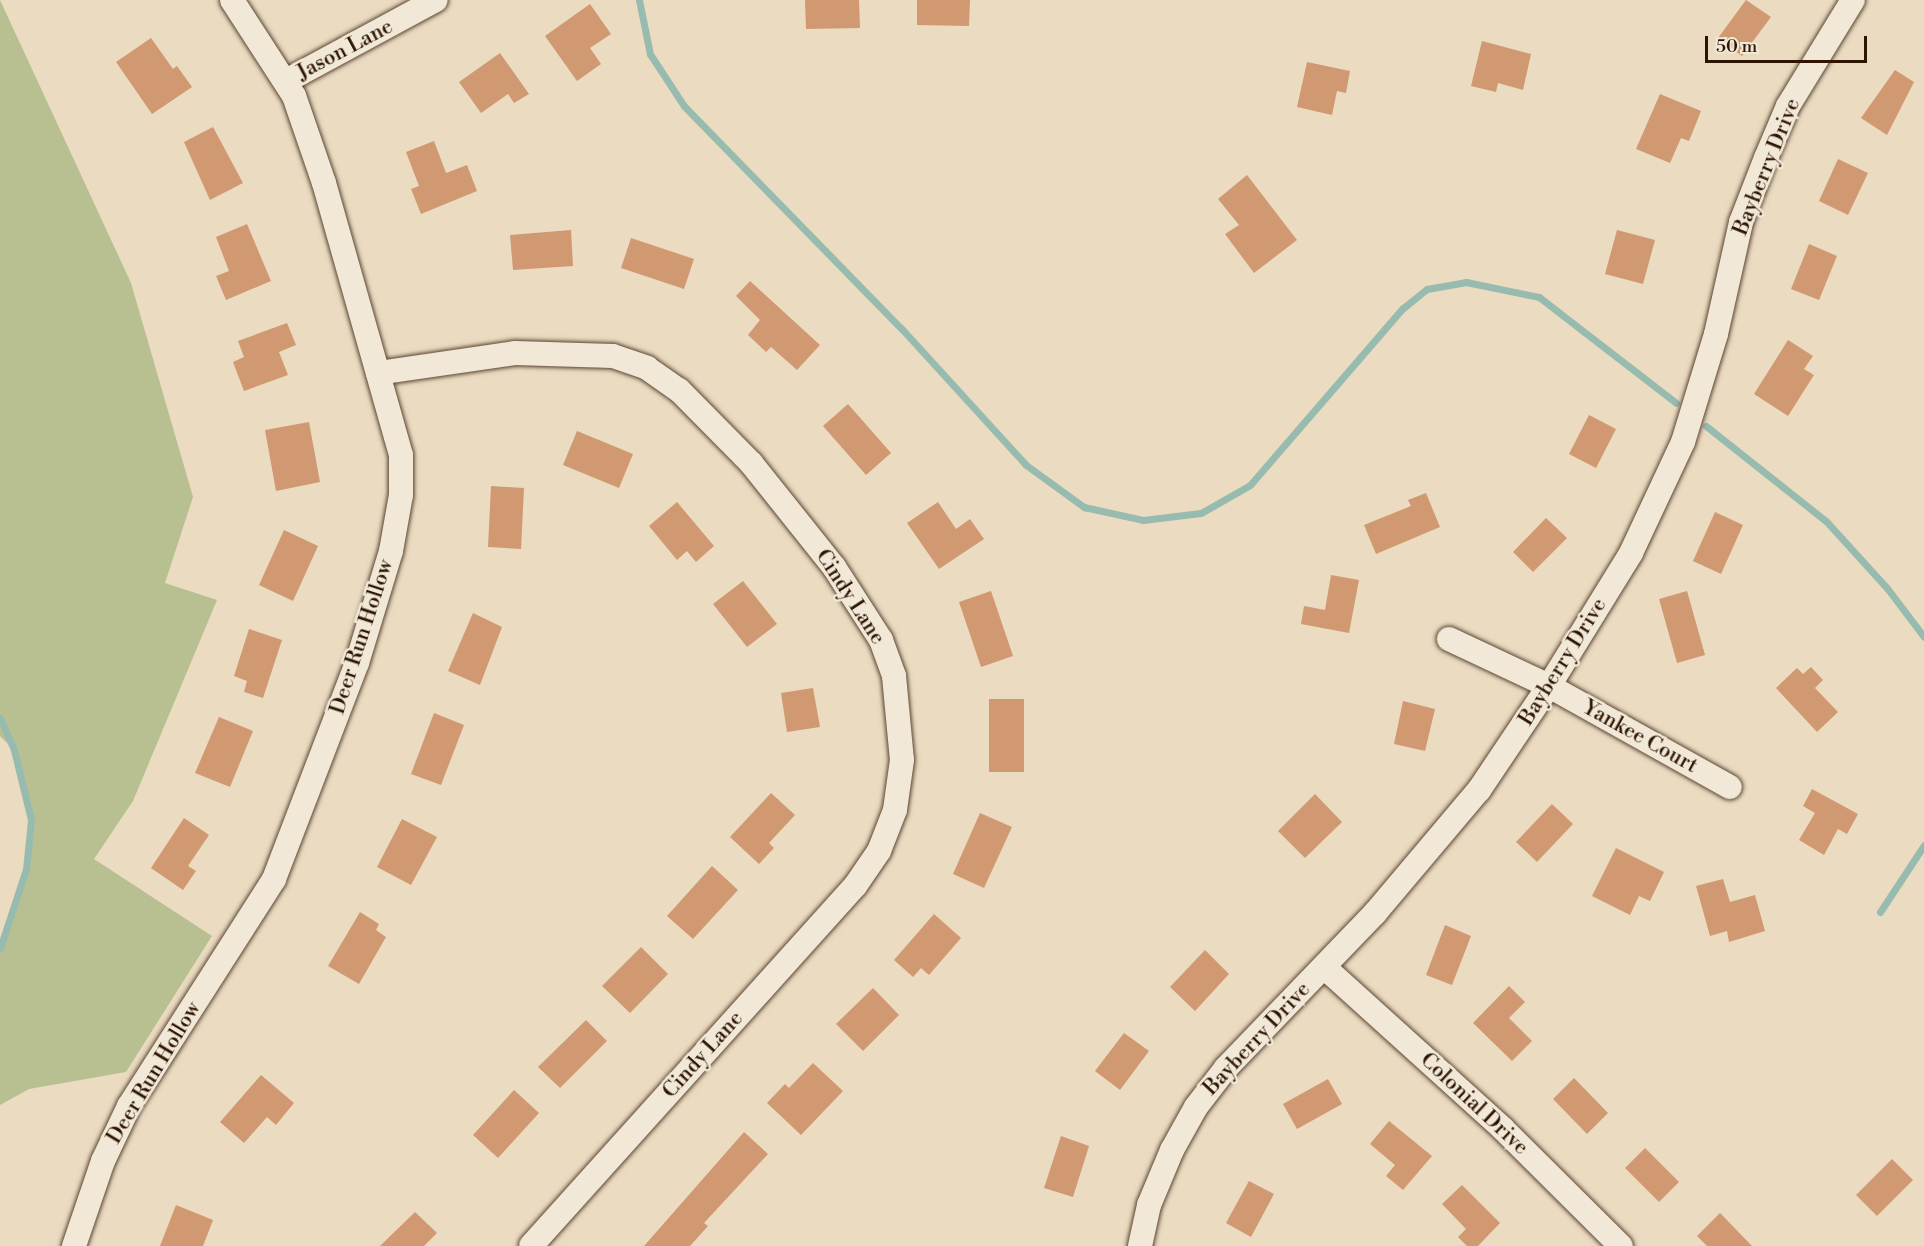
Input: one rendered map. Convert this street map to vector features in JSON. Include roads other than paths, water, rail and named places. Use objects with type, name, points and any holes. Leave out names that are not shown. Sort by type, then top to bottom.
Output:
[{"type":"street","name":"Deer Run Hollow","points":[[74,1246],[103,1161],[129,1106],[274,879],[357,663],[391,551],[401,495],[401,456],[324,183],[286,81],[232,0]]},
{"type":"street","name":"Jason Lane","points":[[286,81],[436,0]]},
{"type":"street","name":"Bayberry Drive","points":[[1140,1246],[1154,1194],[1172,1150],[1196,1107],[1226,1068],[1375,913],[1479,790],[1550,686],[1631,553],[1683,442],[1716,334],[1741,222],[1788,106],[1853,0]]},
{"type":"street","name":"Cindy Lane","points":[[378,373],[515,353],[613,356],[647,368],[679,390],[751,463],[813,541],[881,640],[894,676],[902,760],[894,810],[879,851],[855,886],[531,1246]]},
{"type":"street","name":"Yankee Court","points":[[1449,639],[1550,686],[1730,788]]},
{"type":"street","name":"Colonial Drive","points":[[1324,967],[1503,1129],[1621,1246]]},
{"type":"waterway","points":[[639,0],[650,54],[684,106],[901,328],[1026,465],[1084,507],[1143,520],[1201,513],[1250,485],[1402,309],[1427,289],[1466,282],[1539,297],[1676,403]]},
{"type":"waterway","points":[[1706,426],[1826,521],[1887,588],[1924,637]]},
{"type":"waterway","points":[[0,718],[14,750],[31,820],[26,869],[0,948]]},
{"type":"waterway","points":[[1880,912],[1924,845]]}]
